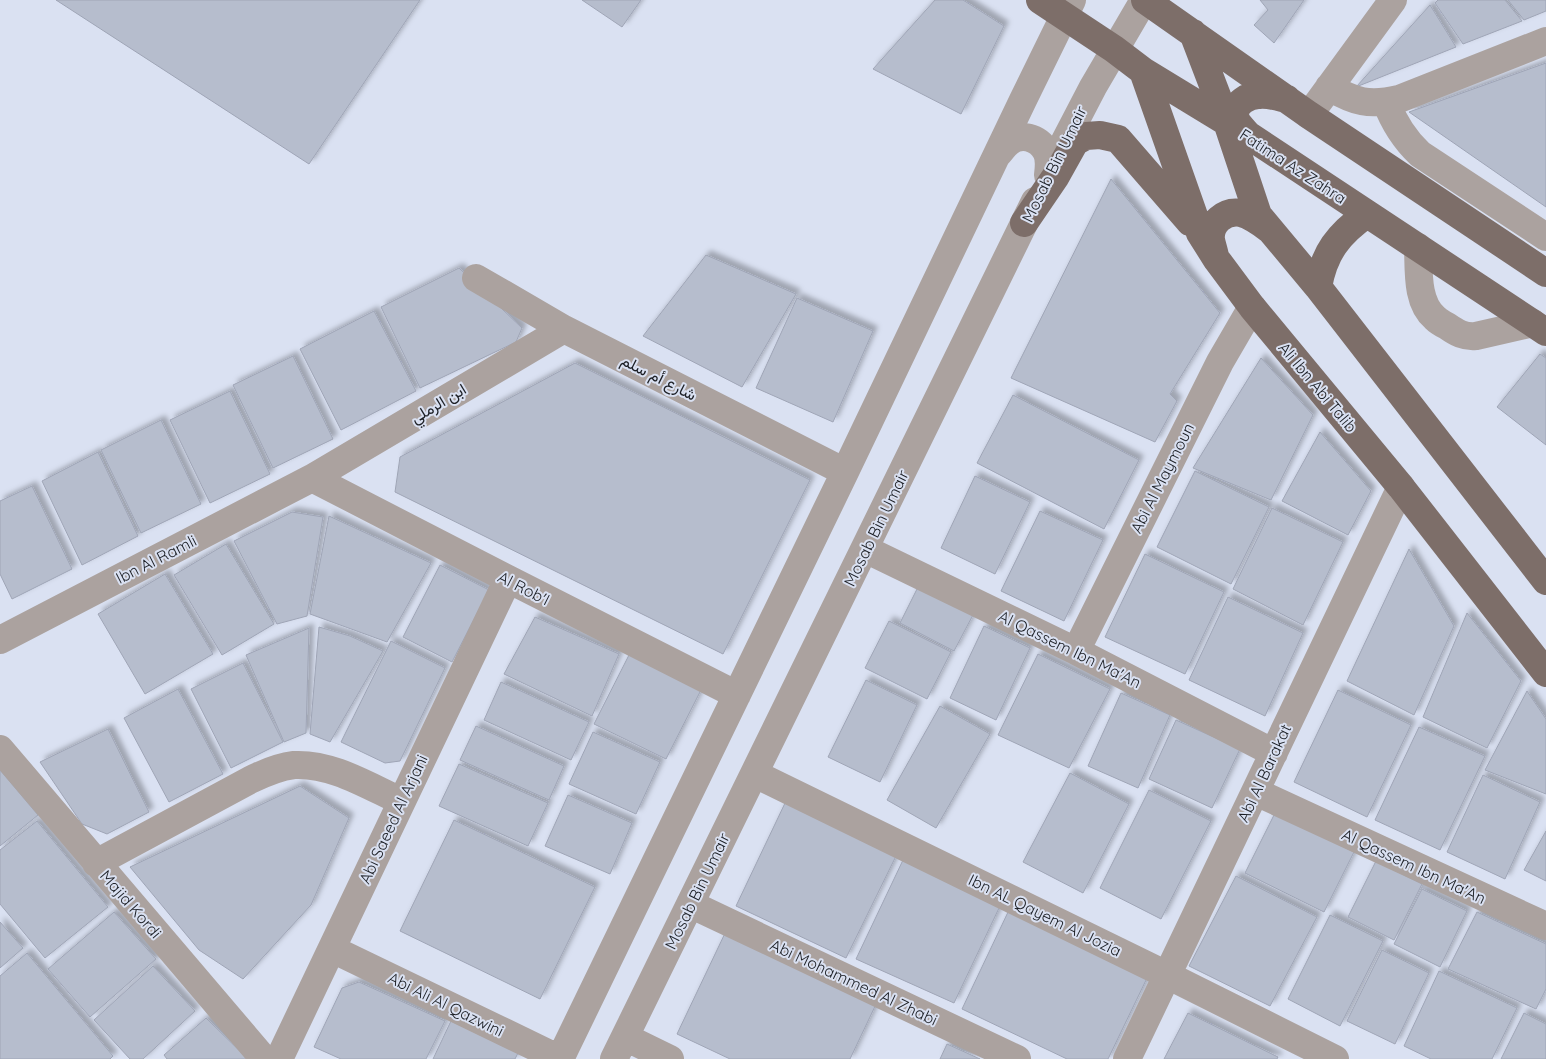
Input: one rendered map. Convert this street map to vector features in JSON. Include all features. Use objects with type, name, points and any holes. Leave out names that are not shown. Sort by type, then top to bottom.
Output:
[{"type":"main road","name":"Fatima Az Zahra","points":[[1040,0],[1068,8],[1114,49],[1143,71],[1237,129],[1539,327]]},
{"type":"main road","points":[[1144,0],[1546,273]]},
{"type":"main road","points":[[1193,33],[1237,129],[1258,215],[1318,287],[1546,581]]},
{"type":"main road","name":"Ali Ibn Abi Talib","points":[[1143,71],[1200,233],[1217,260],[1252,307],[1401,486],[1546,673]]},
{"type":"main road","points":[[1237,129],[1238,123],[1235,116],[1238,106],[1247,97],[1268,95],[1299,107]]},
{"type":"main road","points":[[1024,224],[1056,176],[1075,142],[1086,136],[1100,135],[1118,139],[1200,233]]},
{"type":"main road","points":[[1217,260],[1210,239],[1218,219],[1229,213],[1240,213],[1250,216],[1269,229]]},
{"type":"main road","points":[[1318,287],[1320,272],[1333,245],[1343,233],[1367,214]]},
{"type":"street","name":"Mosab Bin Umair","points":[[620,1048],[1073,125],[1114,49],[1144,0]]},
{"type":"street","points":[[1299,107],[1329,87],[1394,0]]},
{"type":"street","points":[[560,1059],[1068,8]]},
{"type":"street","points":[[1329,87],[1347,97],[1360,101],[1386,102],[1399,99],[1546,41]]},
{"type":"street","points":[[1386,102],[1399,131],[1420,154],[1546,237]]},
{"type":"street","points":[[997,155],[1009,141],[1029,137],[1040,143],[1047,152],[1049,162],[1048,175]]},
{"type":"street","points":[[1418,247],[1420,288],[1424,304],[1434,317],[1457,333],[1476,336],[1539,327]]},
{"type":"street","name":"شارع أم سلم","points":[[476,278],[564,329],[845,472]]},
{"type":"street","name":"Abi Al Maymoun","points":[[1076,651],[1220,362],[1252,307]]},
{"type":"street","name":"ابن الرملي","points":[[312,478],[564,329]]},
{"type":"street","name":"Al Rob'I","points":[[312,478],[737,695]]},
{"type":"street","name":"Ibn Al Ramli","points":[[0,640],[312,478]]},
{"type":"street","name":"Abi Al Barakat","points":[[1127,1059],[1401,486]]},
{"type":"street","name":"Al Qassem Ibn Ma'An","points":[[865,549],[1076,651],[1274,753]]},
{"type":"street","name":"Abi Saeed Al Arjani","points":[[279,1059],[508,579]]},
{"type":"street","name":"Majid Kordi","points":[[0,749],[264,1059]]},
{"type":"street","points":[[96,863],[250,780],[279,768],[295,765],[326,769],[401,801]]},
{"type":"street","name":"Ibn AL Qayem Al Jozia","points":[[755,774],[1335,1059]]},
{"type":"street","name":"Al Qassem Ibn Ma'An","points":[[1256,792],[1546,926]]},
{"type":"street","name":"Abi Mohammed Al Zhabi","points":[[690,904],[1017,1059]]},
{"type":"street","name":"Abi Ali Al Qazwini","points":[[332,949],[560,1059]]},
{"type":"street","points":[[620,1048],[670,1059]]},
{"type":"building","points":[[56,0],[420,0],[309,164]]},
{"type":"building","points":[[582,0],[641,0],[622,27]]},
{"type":"building","points":[[935,0],[963,0],[1004,26],[961,114],[873,69]]},
{"type":"building","points":[[1260,0],[1304,0],[1274,43],[1254,25],[1268,10]]},
{"type":"building","points":[[1438,0],[1505,0],[1522,21],[1463,44],[1435,3]]},
{"type":"building","points":[[1508,0],[1546,0],[1546,11],[1524,20]]},
{"type":"building","points":[[1430,5],[1456,47],[1356,87]]},
{"type":"building","points":[[1546,63],[1546,207],[1409,112]]},
{"type":"building","points":[[1111,179],[1220,313],[1170,394],[1177,401],[1155,442],[1011,378]]},
{"type":"building","points":[[706,255],[796,294],[742,387],[643,336]]},
{"type":"building","points":[[459,268],[522,328],[516,342],[420,388],[381,307]]},
{"type":"building","points":[[797,298],[873,331],[833,422],[756,388]]},
{"type":"building","points":[[374,311],[416,391],[341,430],[300,349]]},
{"type":"building","points":[[1540,354],[1546,358],[1546,445],[1497,407]]},
{"type":"building","points":[[293,356],[333,439],[273,468],[233,385]]},
{"type":"building","points":[[1261,358],[1313,415],[1271,500],[1193,468]]},
{"type":"building","points":[[575,363],[810,480],[723,654],[395,492],[400,457]]},
{"type":"building","points":[[230,391],[270,474],[210,503],[170,420]]},
{"type":"building","points":[[1013,395],[1139,460],[1104,529],[977,463]]},
{"type":"building","points":[[161,420],[201,504],[141,533],[101,450]]},
{"type":"building","points":[[1320,432],[1371,491],[1348,535],[1282,501]]},
{"type":"building","points":[[98,452],[138,536],[82,565],[42,481]]},
{"type":"building","points":[[1195,471],[1269,507],[1231,584],[1157,547]]},
{"type":"building","points":[[975,476],[1030,502],[995,574],[941,548]]},
{"type":"building","points":[[32,486],[72,569],[12,599],[0,574],[0,501]]},
{"type":"building","points":[[1272,508],[1343,542],[1303,625],[1233,589]]},
{"type":"building","points":[[1040,511],[1103,540],[1064,621],[1001,591]]},
{"type":"building","points":[[292,512],[323,517],[307,616],[277,624],[234,541]]},
{"type":"building","points":[[329,516],[431,563],[387,642],[310,614]]},
{"type":"building","points":[[226,544],[274,624],[222,655],[174,575]]},
{"type":"building","points":[[1409,549],[1454,626],[1414,715],[1347,681]]},
{"type":"building","points":[[1145,554],[1224,592],[1185,674],[1105,637]]},
{"type":"building","points":[[440,565],[489,590],[452,662],[403,637]]},
{"type":"building","points":[[165,574],[213,654],[145,694],[98,614]]},
{"type":"building","points":[[919,585],[974,613],[954,651],[900,623]]},
{"type":"building","points":[[1228,597],[1303,633],[1265,716],[1189,680]]},
{"type":"building","points":[[1467,613],[1521,681],[1487,748],[1423,717]]},
{"type":"building","points":[[535,617],[619,654],[592,716],[504,674]]},
{"type":"building","points":[[889,621],[951,652],[927,699],[865,668]]},
{"type":"building","points":[[984,626],[1030,648],[996,720],[950,698]]},
{"type":"building","points":[[319,627],[350,636],[383,651],[330,742],[310,734]]},
{"type":"building","points":[[309,628],[306,733],[284,742],[246,655]]},
{"type":"building","points":[[391,641],[445,668],[400,761],[385,763],[341,742]]},
{"type":"building","points":[[630,653],[702,688],[666,759],[594,724]]},
{"type":"building","points":[[1038,654],[1110,689],[1069,768],[998,735]]},
{"type":"building","points":[[243,663],[283,742],[231,768],[191,689]]},
{"type":"building","points":[[866,680],[917,705],[880,782],[828,757]]},
{"type":"building","points":[[501,682],[589,722],[571,760],[484,720]]},
{"type":"building","points":[[178,689],[223,774],[169,802],[124,718]]},
{"type":"building","points":[[1338,690],[1411,725],[1367,817],[1294,782]]},
{"type":"building","points":[[1527,691],[1546,719],[1546,794],[1485,770]]},
{"type":"building","points":[[1121,693],[1170,715],[1138,788],[1088,766]]},
{"type":"building","points":[[940,706],[990,734],[936,828],[887,800]]},
{"type":"building","points":[[1176,720],[1240,749],[1212,808],[1149,779]]},
{"type":"building","points":[[476,726],[564,766],[549,800],[460,760]]},
{"type":"building","points":[[1419,727],[1485,756],[1440,850],[1375,820]]},
{"type":"building","points":[[108,729],[149,812],[107,834],[82,824],[40,762]]},
{"type":"building","points":[[593,732],[660,762],[636,814],[569,784]]},
{"type":"building","points":[[459,764],[548,803],[528,846],[439,806]]},
{"type":"building","points":[[0,770],[38,815],[0,846]]},
{"type":"building","points":[[1070,773],[1129,804],[1083,893],[1023,862]]},
{"type":"building","points":[[1483,775],[1540,802],[1505,879],[1447,852]]},
{"type":"building","points":[[300,786],[349,818],[311,905],[243,979],[199,950],[130,867]]},
{"type":"building","points":[[1149,790],[1211,821],[1161,919],[1100,888]]},
{"type":"building","points":[[568,795],[632,823],[610,874],[545,846]]},
{"type":"building","points":[[786,801],[897,854],[846,958],[736,906]]},
{"type":"building","points":[[1275,813],[1354,852],[1324,912],[1245,873]]},
{"type":"building","points":[[454,820],[595,887],[540,999],[400,931]]},
{"type":"building","points":[[37,821],[108,907],[45,958],[0,904],[0,850]]},
{"type":"building","points":[[1546,831],[1546,881],[1524,870]]},
{"type":"building","points":[[903,860],[1000,906],[954,1003],[856,959]]},
{"type":"building","points":[[1376,861],[1422,884],[1394,940],[1348,917]]},
{"type":"building","points":[[1236,876],[1317,917],[1270,1006],[1189,966]]},
{"type":"building","points":[[1422,889],[1467,911],[1440,967],[1394,944]]},
{"type":"building","points":[[1009,910],[1148,976],[1108,1059],[1067,1059],[962,1009]]},
{"type":"building","points":[[114,912],[156,959],[90,1017],[48,969]]},
{"type":"building","points":[[1477,912],[1546,944],[1546,989],[1536,1009],[1448,969]]},
{"type":"building","points":[[1330,915],[1383,941],[1340,1026],[1288,999]]},
{"type":"building","points":[[0,922],[23,948],[0,968]]},
{"type":"building","points":[[727,929],[878,1000],[850,1059],[730,1059],[677,1034]]},
{"type":"building","points":[[1382,950],[1429,973],[1395,1044],[1347,1021]]},
{"type":"building","points":[[27,953],[113,1056],[110,1059],[0,1059],[0,976]]},
{"type":"building","points":[[153,966],[195,1011],[143,1059],[130,1059],[94,1020]]},
{"type":"building","points":[[1439,971],[1517,1008],[1492,1059],[1431,1059],[1404,1046]]},
{"type":"building","points":[[359,982],[445,1021],[426,1059],[341,1059],[314,1047],[342,988]]},
{"type":"building","points":[[1188,1013],[1278,1057],[1277,1059],[1164,1059]]},
{"type":"building","points":[[1524,1013],[1546,1024],[1546,1059],[1501,1059]]},
{"type":"building","points":[[206,1018],[248,1059],[167,1059],[164,1055]]},
{"type":"building","points":[[451,1021],[518,1053],[515,1059],[433,1059]]},
{"type":"building","points":[[947,1044],[980,1059],[940,1059]]}]
